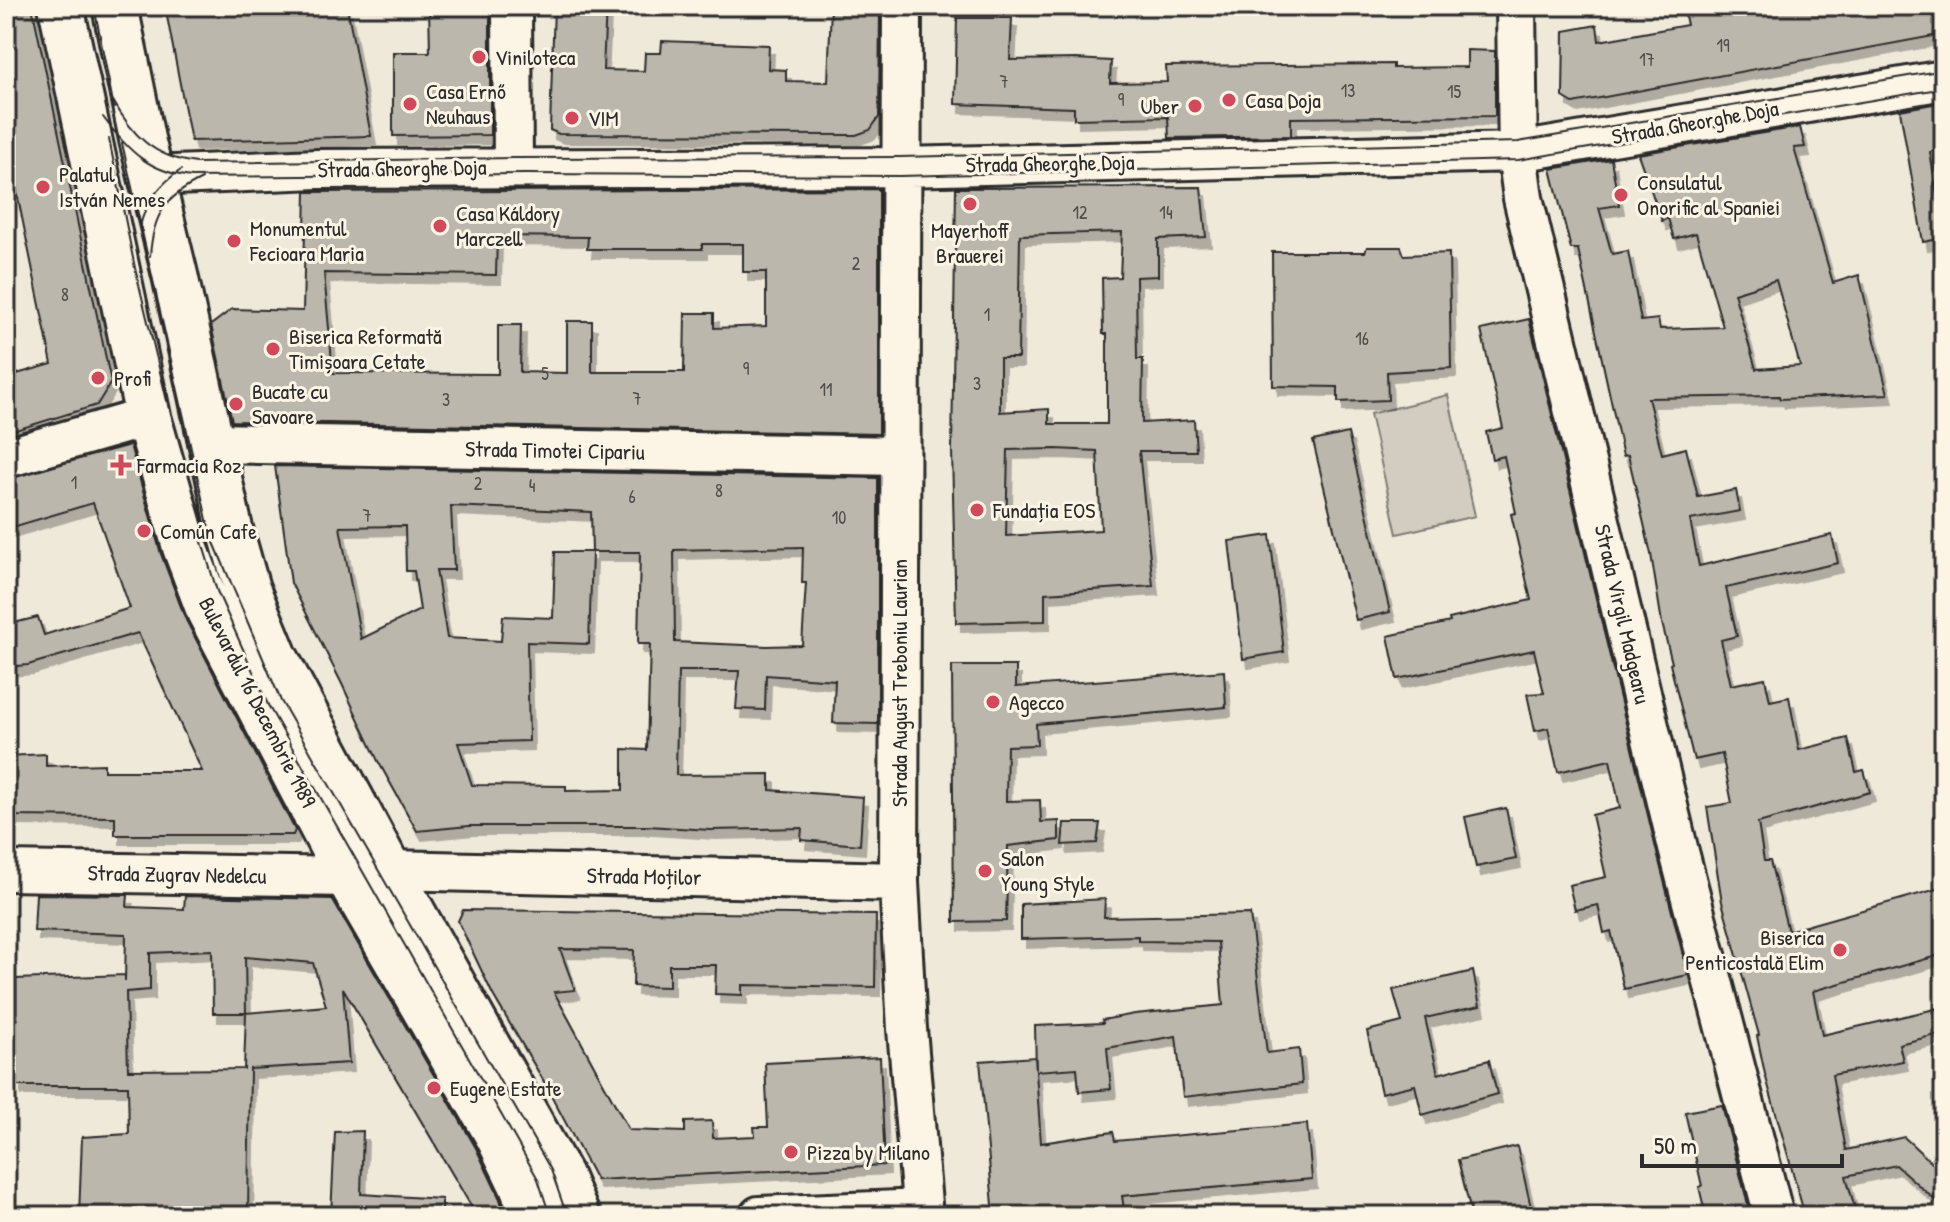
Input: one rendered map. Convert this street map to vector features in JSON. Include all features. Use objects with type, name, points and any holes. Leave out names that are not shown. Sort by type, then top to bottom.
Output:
[{"type":"main road","name":"Bulevardul 16 Decembrie 1989","points":[[61,6],[148,417],[185,547],[209,611],[368,874],[560,1176],[577,1216]]},
{"type":"main road","name":"Bulevardul 16 Decembrie 1989","points":[[115,6],[150,176],[230,529],[247,589],[368,874],[524,1190],[531,1216]]},
{"type":"street","points":[[512,6],[513,167]]},
{"type":"street","name":"Strada August Treboniu Laurian","points":[[902,6],[899,882],[907,1029],[923,1212]]},
{"type":"street","name":"Strada Virgil Madgearu","points":[[1516,6],[1518,152],[1523,198],[1674,834],[1774,1216]]},
{"type":"street","name":"Strada Gheorghe Doja","points":[[150,176],[318,169],[1518,152],[1944,80]]},
{"type":"street","points":[[6,458],[148,417]]},
{"type":"street","name":"Strada Timotei Cipariu","points":[[211,443],[899,456]]},
{"type":"street","name":"Strada Zugrav Nedelcu","points":[[6,871],[368,874]]},
{"type":"street","name":"Strada Moților","points":[[368,874],[899,882]]},
{"type":"street","points":[[759,1216],[923,1212]]},
{"type":"shaded area","points":[[1448,395],[1475,516],[1397,534],[1370,414]]},
{"type":"building","points":[[6,6],[32,6],[111,382],[97,405],[6,433],[6,377],[52,364],[10,159],[6,160]]},
{"type":"building","points":[[165,6],[347,6],[371,136],[191,141]]},
{"type":"building","name":"Casa Ernő Neuhaus","points":[[429,6],[490,6],[490,135],[393,136],[393,52],[430,52]]},
{"type":"building","points":[[554,6],[606,6],[603,70],[644,71],[645,53],[661,53],[662,41],[769,45],[768,69],[786,70],[786,81],[828,82],[831,6],[880,6],[879,117],[870,130],[856,135],[559,134],[550,130]]},
{"type":"building","points":[[1683,6],[1944,6],[1944,34],[1573,103],[1563,97],[1564,31],[1597,25],[1599,41],[1687,25]]},
{"type":"building","points":[[957,18],[1012,18],[1010,60],[1111,61],[1110,83],[1167,82],[1166,66],[1393,64],[1393,68],[1467,67],[1467,50],[1495,51],[1495,116],[1291,118],[1291,136],[1169,138],[1168,117],[1074,119],[1074,108],[955,104]]},
{"type":"building","points":[[1944,102],[1944,150],[1930,152],[1944,238],[1923,242],[1900,110]]},
{"type":"building","points":[[1800,127],[1805,147],[1794,148],[1833,283],[1859,275],[1888,394],[1780,399],[1779,396],[1648,398],[1662,454],[1686,448],[1698,497],[1736,490],[1740,511],[1690,520],[1699,566],[1832,535],[1838,563],[1726,588],[1737,636],[1721,640],[1731,685],[1765,678],[1770,701],[1789,697],[1799,750],[1848,738],[1856,772],[1864,770],[1870,792],[1758,823],[1764,861],[1770,861],[1788,931],[1944,887],[1944,954],[1813,991],[1822,1035],[1944,1007],[1944,1033],[1899,1044],[1903,1061],[1832,1075],[1846,1150],[1904,1137],[1944,1174],[1944,1208],[1896,1165],[1846,1176],[1857,1216],[1805,1216],[1722,902],[1707,807],[1732,803],[1722,754],[1694,760],[1670,664],[1651,554],[1628,455],[1623,456],[1578,249],[1571,249],[1551,169],[1611,159],[1619,205],[1599,208],[1612,254],[1628,251],[1641,321],[1658,319],[1660,329],[1723,327],[1696,233],[1674,239],[1668,218],[1662,221],[1638,154]],"holes":[[[1776,280],[1800,366],[1756,369],[1734,293]]]},
{"type":"building","points":[[1201,187],[1206,237],[1158,239],[1158,276],[1136,277],[1137,359],[1143,359],[1142,423],[1194,420],[1196,451],[1139,451],[1153,586],[1045,593],[1045,621],[956,623],[952,451],[956,188]],"holes":[[[1122,232],[1120,277],[1102,278],[1103,334],[1107,334],[1107,424],[1049,424],[1049,409],[1000,412],[1000,358],[1018,358],[1020,235]],[[1008,450],[1097,451],[1101,530],[1006,536]]]},
{"type":"building","points":[[879,189],[879,434],[232,421],[211,325],[232,309],[303,311],[306,192]],"holes":[[[497,236],[588,237],[587,249],[702,249],[702,244],[743,244],[743,272],[766,272],[766,326],[714,328],[714,313],[685,313],[684,372],[592,372],[592,321],[567,321],[567,373],[520,372],[521,325],[498,325],[498,374],[333,373],[324,273],[496,275]]]},
{"type":"building","points":[[1367,247],[1401,247],[1404,255],[1449,253],[1451,368],[1387,372],[1388,400],[1338,402],[1338,387],[1273,386],[1272,252],[1365,252]]},
{"type":"building","points":[[1529,319],[1688,975],[1624,989],[1611,931],[1604,933],[1598,905],[1575,910],[1569,885],[1606,877],[1592,815],[1620,808],[1610,760],[1558,772],[1548,728],[1535,731],[1527,694],[1544,693],[1534,650],[1397,679],[1388,636],[1531,600],[1511,514],[1516,513],[1504,456],[1492,459],[1486,432],[1503,428],[1481,330]]},
{"type":"building","points":[[1348,433],[1390,612],[1356,620],[1313,441]]},
{"type":"building","points":[[130,445],[161,554],[186,620],[295,830],[293,835],[115,835],[115,817],[6,816],[6,756],[46,754],[46,766],[104,764],[104,771],[202,771],[138,633],[28,665],[6,667],[6,625],[38,617],[44,635],[130,608],[93,503],[6,529],[6,479]]},
{"type":"building","points":[[275,466],[878,478],[878,724],[833,723],[835,680],[766,675],[765,710],[736,709],[739,671],[678,671],[676,775],[770,774],[770,790],[863,797],[860,845],[801,840],[802,828],[710,830],[648,826],[469,826],[417,831],[378,761],[291,583]],"holes":[[[451,506],[591,512],[592,552],[555,552],[553,618],[503,616],[501,641],[447,638],[436,570],[454,570]],[[405,526],[406,571],[414,571],[420,610],[361,639],[340,527]],[[803,547],[802,583],[806,583],[802,645],[675,642],[674,550]],[[592,552],[640,552],[638,644],[650,644],[647,750],[623,749],[623,790],[566,791],[566,786],[472,785],[458,743],[529,741],[527,642],[589,644]]]},
{"type":"building","points":[[1270,535],[1284,652],[1243,659],[1229,541]]},
{"type":"building","points":[[952,666],[1016,666],[1016,687],[1224,671],[1226,707],[1036,724],[1037,745],[1007,746],[1006,801],[1040,800],[1041,822],[1059,821],[1059,840],[1008,846],[1006,921],[954,922]]},
{"type":"building","points":[[1506,808],[1516,859],[1476,867],[1465,817]]},
{"type":"building","points":[[1064,823],[1100,823],[1097,843],[1062,845]]},
{"type":"building","points":[[36,894],[128,895],[127,907],[184,909],[185,896],[332,899],[476,1148],[505,1216],[477,1216],[343,988],[349,1063],[250,1069],[248,1216],[79,1216],[82,1137],[129,1134],[128,1086],[16,1086],[16,979],[125,975],[125,981],[126,934],[34,931]],"holes":[[[212,950],[213,1013],[246,1013],[244,1069],[128,1070],[126,992],[150,990],[150,953]],[[245,957],[313,963],[326,1006],[246,1013]]]},
{"type":"building","points":[[1105,899],[1104,917],[1250,914],[1267,1053],[1299,1049],[1302,1084],[1183,1097],[1176,1036],[1107,1048],[1111,1089],[1079,1092],[1077,1068],[1036,1071],[1035,1026],[1103,1023],[1102,1020],[1135,1014],[1223,1005],[1218,942],[1138,941],[1138,936],[1021,939],[1021,904]]},
{"type":"building","points":[[463,910],[876,915],[875,987],[742,985],[742,995],[715,994],[716,965],[669,965],[669,987],[633,986],[634,950],[560,949],[575,990],[554,992],[629,1130],[685,1132],[685,1122],[712,1121],[713,1138],[755,1136],[754,1127],[768,1127],[765,1063],[880,1057],[885,1165],[596,1180],[542,1078],[493,995],[458,921]]},
{"type":"building","points":[[1473,971],[1480,1006],[1425,1018],[1438,1074],[1489,1060],[1497,1094],[1422,1115],[1415,1085],[1381,1093],[1367,1031],[1402,1022],[1393,990]]},
{"type":"building","points":[[1035,1057],[1041,1143],[1113,1132],[1115,1141],[1307,1124],[1312,1179],[1122,1196],[1125,1216],[994,1216],[980,1061]]},
{"type":"building","points":[[1722,1105],[1751,1216],[1706,1216],[1685,1112]]},
{"type":"building","points":[[363,1131],[361,1194],[442,1199],[442,1216],[331,1216],[335,1132]]},
{"type":"building","points":[[1517,1146],[1533,1216],[1472,1216],[1458,1160]]},
{"type":"tram line","points":[[94,6],[114,108]]},
{"type":"tram line","points":[[112,99],[145,142],[168,156],[196,163],[900,157],[1518,142],[1944,70]]},
{"type":"tram line","points":[[103,117],[121,140],[141,158],[163,170],[192,177],[525,174],[900,176],[1518,160],[1944,88]]},
{"type":"tram line","points":[[109,139],[135,268],[167,401]]},
{"type":"tram line","points":[[122,143],[210,533],[281,701],[551,1170],[567,1216]]},
{"type":"tram line","points":[[140,226],[155,194],[181,170]]},
{"type":"tram line","points":[[150,256],[154,229],[163,208],[179,193],[202,179]]},
{"type":"tram line","points":[[198,529],[217,591],[269,707],[538,1179],[550,1216]]},
{"type":"place","name":"Viniloteca","points":[[479,57]]},
{"type":"place","name":"Casa Doja","points":[[1229,100]]},
{"type":"place","name":"Casa Ernő Neuhaus","points":[[410,104]]},
{"type":"place","name":"Uber","points":[[1195,106]]},
{"type":"place","name":"VIM","points":[[572,118]]},
{"type":"place","name":"Palatul István Nemes","points":[[43,187]]},
{"type":"place","name":"Consulatul Onorific al Spaniei","points":[[1621,195]]},
{"type":"place","name":"Mayerhoff Brauerei","points":[[970,204]]},
{"type":"place","name":"Casa Káldory Marczell","points":[[440,226]]},
{"type":"place","name":"Monumentul Fecioara Maria","points":[[234,241]]},
{"type":"place","name":"Biserica Reformată Timișoara Cetate","points":[[273,349]]},
{"type":"place","name":"Profi","points":[[98,378]]},
{"type":"place","name":"Bucate cu Savoare","points":[[236,404]]},
{"type":"place","name":"Farmacia Roz","points":[[121,465]]},
{"type":"place","name":"Fundația EOS","points":[[977,510]]},
{"type":"place","name":"Común Cafe","points":[[144,531]]},
{"type":"place","name":"Agecco","points":[[993,702]]},
{"type":"place","name":"Salon Young Style","points":[[985,871]]},
{"type":"place","name":"Biserica Penticostală Elim","points":[[1840,950]]},
{"type":"place","name":"Eugene Estate","points":[[434,1088]]},
{"type":"place","name":"Pizza by Milano","points":[[791,1152]]}]
